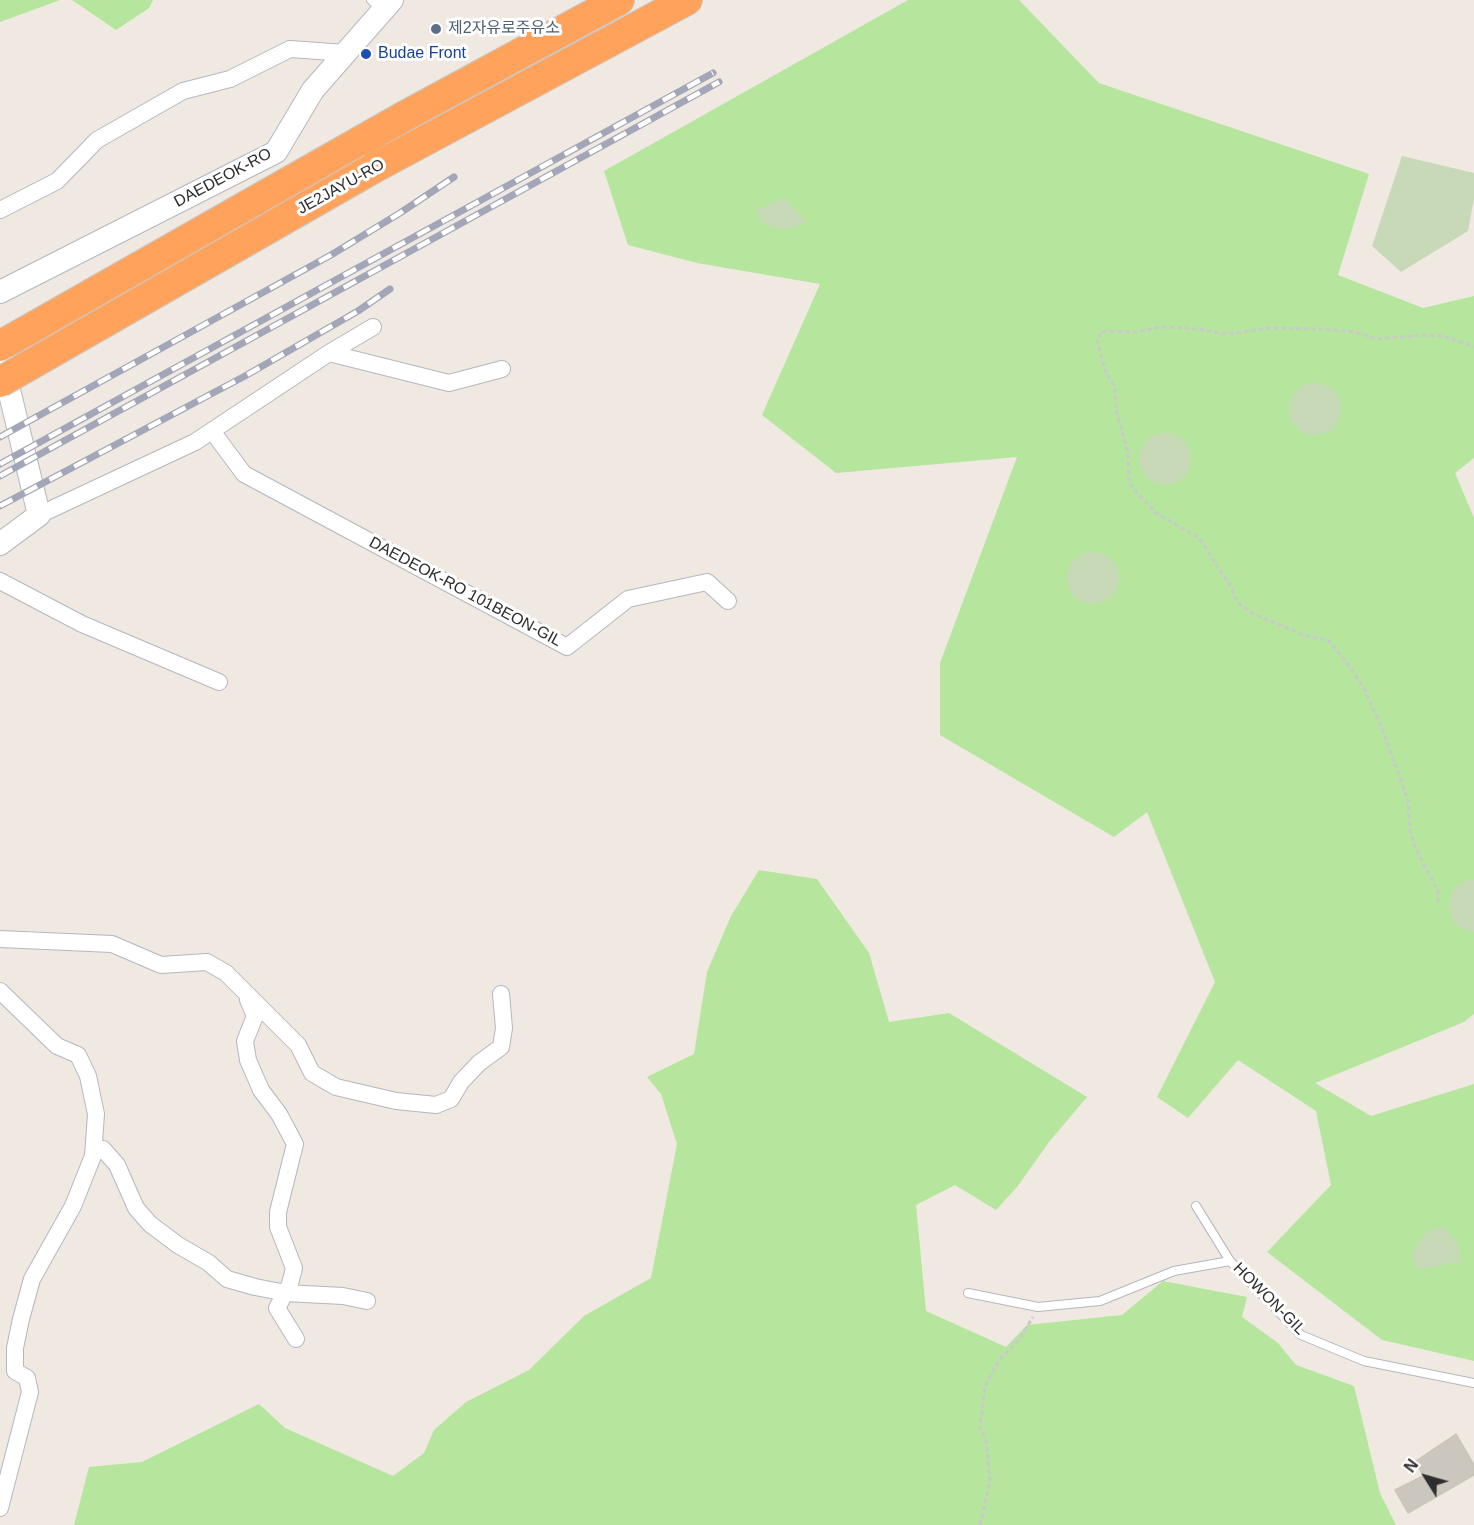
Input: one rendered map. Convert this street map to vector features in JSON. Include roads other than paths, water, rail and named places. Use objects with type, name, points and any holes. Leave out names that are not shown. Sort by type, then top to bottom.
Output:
[{"type":"highway","name":"JE2JAYU-RO","points":[[0,346],[403,117],[619,0]]},
{"type":"highway","name":"JE2JAYU-RO","points":[[0,382],[372,169],[687,0]]},
{"type":"street","name":"DAEDEOK-RO","points":[[0,292],[276,152],[313,90],[346,52],[382,4]]},
{"type":"street","points":[[0,210],[57,181],[97,140],[183,91],[230,79],[290,49],[346,52]]},
{"type":"street","points":[[0,544],[39,515],[195,442],[373,327]]},
{"type":"street","points":[[0,352],[39,515]]},
{"type":"street","points":[[330,353],[449,383],[502,369]]},
{"type":"street","name":"DAEDEOK-RO 101BEON-GIL","points":[[212,431],[244,474],[567,647],[628,599],[707,582],[728,601]]},
{"type":"street","points":[[0,581],[82,624],[219,682]]},
{"type":"street","points":[[0,939],[112,944],[161,965],[207,962],[226,973],[298,1045],[312,1073],[336,1087],[396,1101],[436,1105],[451,1099],[461,1082],[479,1063],[501,1047],[504,1028],[501,994]]},
{"type":"street","points":[[0,991],[57,1046],[78,1055],[88,1076],[96,1114],[93,1156],[73,1206],[32,1279],[21,1319],[15,1348],[15,1371],[27,1378],[30,1392],[0,1508]]},
{"type":"street","points":[[245,994],[255,1016],[245,1041],[248,1060],[261,1090],[279,1114],[295,1144],[278,1212],[278,1227],[294,1268],[286,1293],[277,1308],[296,1339]]},
{"type":"street","points":[[94,1148],[103,1149],[117,1165],[135,1208],[150,1224],[178,1245],[209,1263],[227,1279],[286,1293],[343,1296],[367,1301]]},
{"type":"lane","name":"HOWON-GIL","points":[[1196,1206],[1230,1261],[1301,1335],[1364,1361],[1474,1383]]},
{"type":"lane","points":[[968,1293],[1038,1307],[1100,1301],[1174,1270],[1230,1261]]},
{"type":"railway","points":[[0,464],[713,73]]},
{"type":"railway","points":[[0,476],[719,82]]},
{"type":"railway","points":[[0,437],[331,255],[454,177]]},
{"type":"railway","points":[[0,506],[245,376],[358,311],[390,289]]},
{"type":"place","name":"제2자유로주유소","points":[[436,29]]},
{"type":"place","name":"Budae Front","points":[[366,54]]}]
